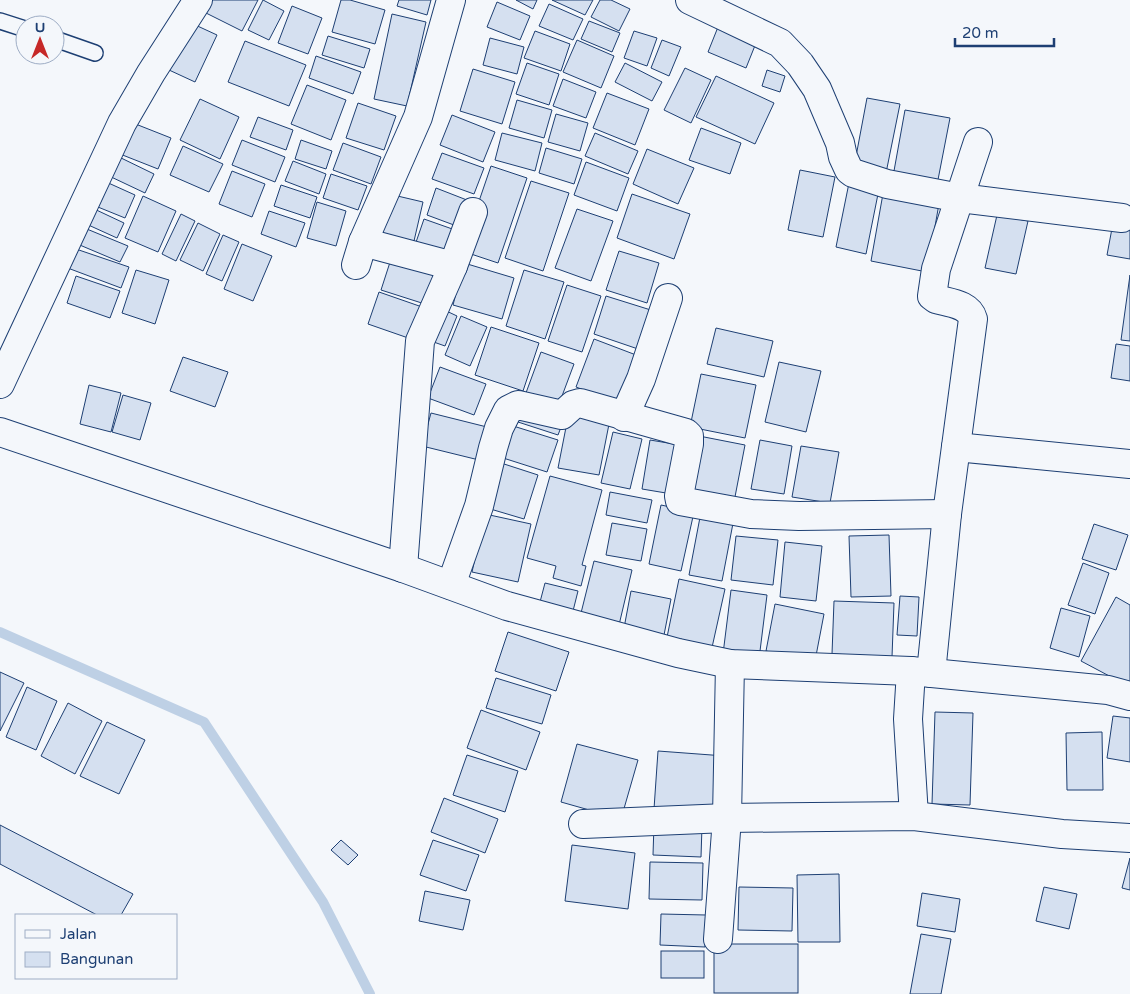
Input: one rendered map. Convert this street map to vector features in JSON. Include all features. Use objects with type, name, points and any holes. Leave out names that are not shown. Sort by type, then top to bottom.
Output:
[{"type":"street","points":[[0,384],[122,123],[151,73],[198,0]]},
{"type":"street","points":[[451,0],[418,117],[359,253],[453,266]]},
{"type":"street","points":[[690,0],[780,43],[800,64],[817,89],[840,143],[848,170],[887,184],[960,198],[1122,218]]},
{"type":"street","points":[[914,816],[908,719],[921,672],[947,514],[973,319],[971,312],[967,308],[936,299],[932,296],[932,292],[936,269],[978,142]]},
{"type":"street","points":[[403,568],[420,342],[453,266],[473,212]]},
{"type":"street","points":[[624,417],[641,379],[668,298]]},
{"type":"street","points":[[451,585],[479,506],[499,428],[508,410],[518,405],[562,415],[573,405],[580,404],[675,429],[689,436],[679,496],[680,501],[751,514],[798,516],[947,514]]},
{"type":"street","points":[[0,432],[403,568],[507,606],[678,653],[730,664],[921,672],[1108,690],[1130,696]]},
{"type":"street","points":[[956,447],[1130,464]]},
{"type":"street","points":[[718,940],[726,818],[730,664]]},
{"type":"street","points":[[582,824],[726,818],[914,816],[1062,834],[1130,838]]},
{"type":"lane","points":[[0,20],[15,25]]},
{"type":"lane","points":[[65,43],[95,53]]},
{"type":"building","points":[[205,0],[258,0],[242,31],[200,10]]},
{"type":"building","points":[[263,0],[284,11],[269,40],[248,30]]},
{"type":"building","points":[[341,0],[350,0],[385,10],[375,44],[332,32]]},
{"type":"building","points":[[399,0],[431,0],[427,15],[397,6]]},
{"type":"building","points":[[516,0],[537,0],[533,9]]},
{"type":"building","points":[[552,0],[593,0],[585,15]]},
{"type":"building","points":[[600,0],[611,0],[630,9],[619,31],[591,17]]},
{"type":"building","points":[[497,2],[530,16],[520,40],[487,27]]},
{"type":"building","points":[[549,4],[583,19],[573,40],[539,26]]},
{"type":"building","points":[[292,6],[322,18],[308,54],[278,43]]},
{"type":"building","points":[[392,14],[426,22],[407,106],[374,99]]},
{"type":"building","points":[[589,21],[620,33],[612,52],[581,39]]},
{"type":"building","points":[[720,22],[758,38],[746,68],[708,52]]},
{"type":"building","points":[[191,23],[217,35],[195,82],[169,70]]},
{"type":"building","points":[[535,31],[570,44],[561,71],[524,58]]},
{"type":"building","points":[[634,31],[657,38],[647,66],[624,58]]},
{"type":"building","points":[[328,36],[370,49],[364,68],[322,55]]},
{"type":"building","points":[[490,38],[524,47],[517,74],[483,65]]},
{"type":"building","points":[[577,40],[614,56],[601,88],[563,72]]},
{"type":"building","points":[[662,40],[681,47],[669,76],[651,68]]},
{"type":"building","points":[[245,41],[306,65],[289,106],[228,82]]},
{"type":"building","points":[[316,56],[361,72],[353,94],[309,78]]},
{"type":"building","points":[[527,63],[559,74],[549,105],[516,94]]},
{"type":"building","points":[[625,63],[662,82],[652,101],[615,82]]},
{"type":"building","points":[[685,68],[711,80],[691,123],[664,110]]},
{"type":"building","points":[[473,69],[515,82],[502,124],[460,111]]},
{"type":"building","points":[[767,70],[785,76],[780,92],[762,86]]},
{"type":"building","points":[[716,76],[774,103],[755,144],[696,117]]},
{"type":"building","points":[[563,79],[596,92],[586,118],[553,106]]},
{"type":"building","points":[[307,85],[346,100],[331,140],[291,124]]},
{"type":"building","points":[[607,93],[649,109],[635,145],[593,128]]},
{"type":"building","points":[[867,98],[900,104],[886,173],[854,167]]},
{"type":"building","points":[[200,99],[239,117],[220,159],[180,140]]},
{"type":"building","points":[[517,100],[552,110],[544,138],[509,128]]},
{"type":"building","points":[[358,103],[396,116],[384,150],[346,138]]},
{"type":"building","points":[[905,110],[950,118],[936,190],[892,182]]},
{"type":"building","points":[[556,114],[588,123],[580,151],[548,142]]},
{"type":"building","points":[[452,115],[495,132],[483,162],[440,145]]},
{"type":"building","points":[[258,117],[293,130],[286,150],[250,137]]},
{"type":"building","points":[[133,123],[171,138],[158,169],[120,154]]},
{"type":"building","points":[[701,128],[741,143],[730,174],[689,160]]},
{"type":"building","points":[[502,133],[542,143],[535,171],[495,160]]},
{"type":"building","points":[[595,133],[638,151],[628,174],[585,156]]},
{"type":"building","points":[[242,140],[285,157],[275,182],[232,165]]},
{"type":"building","points":[[301,140],[332,151],[326,169],[295,159]]},
{"type":"building","points":[[343,143],[381,157],[371,184],[333,170]]},
{"type":"building","points":[[183,146],[223,164],[209,192],[170,175]]},
{"type":"building","points":[[546,148],[582,159],[574,184],[539,173]]},
{"type":"building","points":[[647,149],[694,168],[678,204],[633,184]]},
{"type":"building","points":[[442,153],[484,168],[474,194],[432,179]]},
{"type":"building","points":[[117,156],[154,174],[145,193],[107,175]]},
{"type":"building","points":[[293,161],[326,174],[319,194],[285,181]]},
{"type":"building","points":[[586,162],[629,178],[617,211],[574,195]]},
{"type":"building","points":[[491,166],[527,178],[498,263],[462,251]]},
{"type":"building","points":[[800,170],[835,177],[823,237],[788,230]]},
{"type":"building","points":[[232,171],[265,184],[252,217],[219,204]]},
{"type":"building","points":[[331,174],[367,186],[358,210],[323,198]]},
{"type":"building","points":[[850,178],[880,184],[866,254],[836,247]]},
{"type":"building","points":[[104,181],[135,195],[125,218],[93,205]]},
{"type":"building","points":[[531,181],[569,193],[543,271],[505,258]]},
{"type":"building","points":[[281,185],[317,197],[310,218],[274,206]]},
{"type":"building","points":[[436,188],[472,202],[462,228],[427,215]]},
{"type":"building","points":[[884,188],[940,198],[927,272],[871,261]]},
{"type":"building","points":[[389,194],[423,202],[414,241],[379,234]]},
{"type":"building","points":[[632,194],[690,214],[674,259],[617,238]]},
{"type":"building","points":[[143,196],[176,211],[158,252],[125,238]]},
{"type":"building","points":[[317,202],[346,211],[336,246],[307,238]]},
{"type":"building","points":[[90,207],[124,223],[117,238],[84,223]]},
{"type":"building","points":[[577,209],[613,221],[591,281],[555,268]]},
{"type":"building","points":[[269,211],[305,223],[296,247],[261,234]]},
{"type":"building","points":[[181,214],[195,221],[176,261],[162,254]]},
{"type":"building","points":[[997,215],[1028,221],[1016,274],[985,268]]},
{"type":"building","points":[[424,219],[458,231],[448,260],[414,248]]},
{"type":"building","points":[[198,223],[220,234],[203,271],[180,260]]},
{"type":"building","points":[[1113,223],[1130,226],[1130,259],[1107,255]]},
{"type":"building","points":[[82,227],[128,246],[120,262],[75,243]]},
{"type":"building","points":[[223,235],[239,242],[222,281],[206,274]]},
{"type":"building","points":[[242,244],[272,256],[253,301],[224,289]]},
{"type":"building","points":[[73,248],[129,267],[121,288],[65,267]]},
{"type":"building","points":[[619,251],[659,263],[647,303],[606,290]]},
{"type":"building","points":[[392,256],[439,271],[428,305],[381,290]]},
{"type":"building","points":[[464,263],[514,278],[502,319],[453,305]]},
{"type":"building","points":[[136,270],[169,280],[155,324],[122,313]]},
{"type":"building","points":[[524,270],[564,282],[545,339],[506,326]]},
{"type":"building","points":[[1130,275],[1130,341],[1121,340]]},
{"type":"building","points":[[76,276],[120,291],[110,318],[67,303]]},
{"type":"building","points":[[567,285],[601,296],[582,352],[548,341]]},
{"type":"building","points":[[379,292],[425,308],[414,340],[368,324]]},
{"type":"building","points":[[606,296],[654,311],[641,350],[594,334]]},
{"type":"building","points":[[440,308],[457,316],[445,346],[428,340]]},
{"type":"building","points":[[461,316],[487,327],[470,366],[445,355]]},
{"type":"building","points":[[491,327],[539,343],[523,391],[475,375]]},
{"type":"building","points":[[716,328],[773,341],[764,377],[707,364]]},
{"type":"building","points":[[594,339],[644,358],[626,406],[576,387]]},
{"type":"building","points":[[1116,344],[1130,346],[1130,381],[1111,378]]},
{"type":"building","points":[[541,352],[574,364],[556,412],[523,401]]},
{"type":"building","points":[[183,357],[228,372],[215,407],[170,391]]},
{"type":"building","points":[[779,362],[821,371],[806,432],[765,422]]},
{"type":"building","points":[[440,367],[486,384],[474,415],[428,398]]},
{"type":"building","points":[[701,374],[756,385],[745,438],[690,427]]},
{"type":"building","points":[[89,385],[121,393],[111,432],[80,424]]},
{"type":"building","points":[[123,395],[151,403],[140,440],[112,432]]},
{"type":"building","points":[[523,408],[563,422],[558,435],[518,422]]},
{"type":"building","points":[[569,412],[610,419],[599,475],[558,468]]},
{"type":"building","points":[[431,413],[487,427],[479,460],[422,446]]},
{"type":"building","points":[[510,425],[558,440],[547,472],[500,457]]},
{"type":"building","points":[[613,432],[642,439],[630,489],[601,483]]},
{"type":"building","points":[[694,435],[745,445],[734,502],[683,492]]},
{"type":"building","points":[[650,440],[686,446],[678,495],[642,489]]},
{"type":"building","points":[[760,440],[792,446],[784,494],[751,489]]},
{"type":"building","points":[[801,446],[839,452],[830,503],[792,497]]},
{"type":"building","points":[[501,463],[538,475],[524,519],[487,508]]},
{"type":"building","points":[[550,476],[602,490],[582,565],[586,566],[581,586],[553,578],[556,566],[527,558]]},
{"type":"building","points":[[610,492],[652,500],[647,523],[606,515]]},
{"type":"building","points":[[661,505],[694,512],[681,571],[649,564]]},
{"type":"building","points":[[701,512],[734,518],[722,581],[689,575]]},
{"type":"building","points":[[485,514],[531,524],[518,582],[472,572]]},
{"type":"building","points":[[612,523],[647,529],[641,561],[606,555]]},
{"type":"building","points":[[1094,524],[1128,535],[1116,570],[1082,559]]},
{"type":"building","points":[[889,535],[891,596],[851,597],[849,536]]},
{"type":"building","points":[[736,536],[778,540],[773,585],[731,580]]},
{"type":"building","points":[[785,542],[822,546],[816,601],[780,597]]},
{"type":"building","points":[[594,561],[632,570],[619,625],[580,617]]},
{"type":"building","points":[[1083,563],[1109,573],[1095,614],[1068,605]]},
{"type":"building","points":[[679,579],[725,589],[711,652],[666,642]]},
{"type":"building","points":[[545,583],[578,591],[573,611],[540,602]]},
{"type":"building","points":[[731,590],[767,595],[759,659],[723,654]]},
{"type":"building","points":[[631,591],[671,599],[664,635],[624,628]]},
{"type":"building","points":[[900,596],[919,597],[917,636],[897,635]]},
{"type":"building","points":[[1116,597],[1130,605],[1130,687],[1081,661]]},
{"type":"building","points":[[834,601],[894,603],[892,657],[832,654]]},
{"type":"building","points":[[775,604],[824,614],[815,661],[766,651]]},
{"type":"building","points":[[1061,608],[1090,616],[1079,657],[1050,648]]},
{"type":"building","points":[[508,632],[569,652],[556,691],[495,671]]},
{"type":"building","points":[[0,672],[24,683],[0,731]]},
{"type":"building","points":[[496,678],[551,695],[542,724],[486,708]]},
{"type":"building","points":[[27,687],[57,701],[36,750],[6,737]]},
{"type":"building","points":[[68,703],[102,721],[75,774],[41,756]]},
{"type":"building","points":[[481,710],[540,732],[526,770],[467,748]]},
{"type":"building","points":[[935,712],[973,713],[970,805],[932,804]]},
{"type":"building","points":[[1113,716],[1130,718],[1130,762],[1107,758]]},
{"type":"building","points":[[107,722],[145,740],[119,794],[80,776]]},
{"type":"building","points":[[1102,732],[1103,790],[1067,790],[1066,733]]},
{"type":"building","points":[[577,744],[638,760],[621,819],[561,802]]},
{"type":"building","points":[[658,751],[725,756],[721,814],[654,809]]},
{"type":"building","points":[[467,755],[518,771],[505,812],[453,795]]},
{"type":"building","points":[[444,798],[498,819],[485,853],[431,832]]},
{"type":"building","points":[[654,824],[702,826],[701,857],[653,855]]},
{"type":"building","points":[[0,825],[133,894],[122,914],[95,914],[0,864]]},
{"type":"building","points":[[341,840],[358,855],[348,865],[331,850]]},
{"type":"building","points":[[433,840],[479,855],[466,891],[420,875]]},
{"type":"building","points":[[572,845],[635,853],[628,909],[565,901]]},
{"type":"building","points":[[1130,858],[1130,890],[1122,888]]},
{"type":"building","points":[[650,862],[703,863],[702,900],[649,899]]},
{"type":"building","points":[[839,874],[840,942],[798,942],[797,875]]},
{"type":"building","points":[[739,887],[793,888],[792,931],[738,930]]},
{"type":"building","points":[[1044,887],[1077,894],[1069,929],[1036,921]]},
{"type":"building","points":[[425,891],[470,900],[463,930],[419,921]]},
{"type":"building","points":[[922,893],[960,899],[955,932],[917,926]]},
{"type":"building","points":[[661,914],[706,915],[705,947],[660,945]]},
{"type":"building","points":[[921,934],[951,939],[941,994],[910,994]]},
{"type":"building","points":[[714,944],[798,944],[798,993],[714,993]]},
{"type":"building","points":[[661,951],[704,951],[704,978],[661,978]]},
{"type":"waterway","points":[[0,632],[204,722],[323,902],[370,994]]}]
